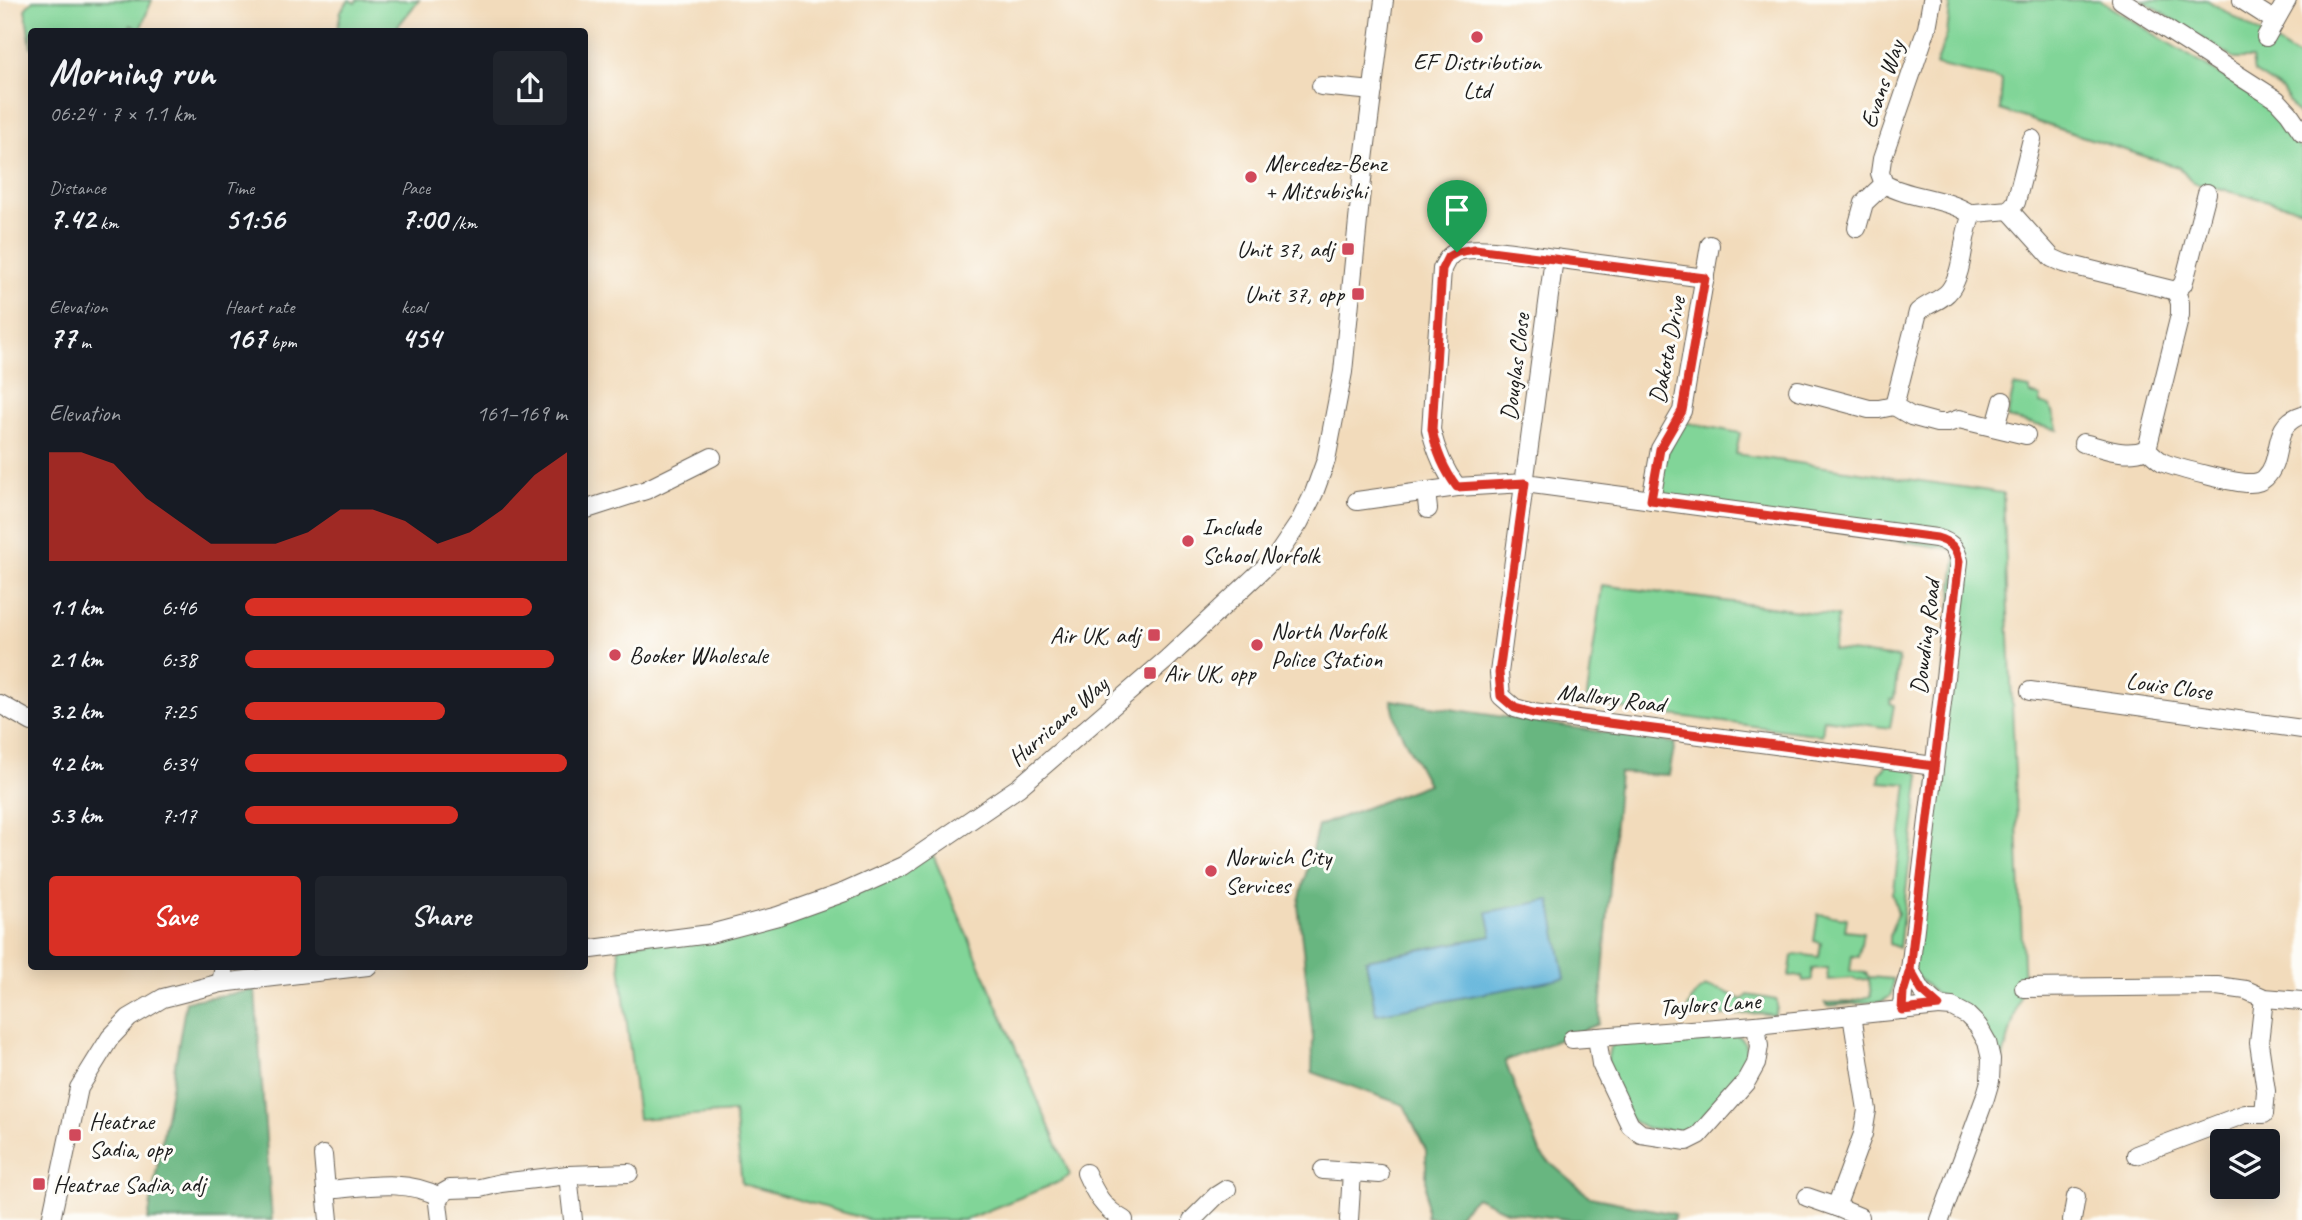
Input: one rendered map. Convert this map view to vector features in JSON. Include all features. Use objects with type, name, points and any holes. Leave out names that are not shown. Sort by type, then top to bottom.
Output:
[{"type":"street","name":"Hurricane Way","points":[[588,949],[710,934],[845,892],[903,866],[1019,787],[1167,659],[1276,557],[1299,523],[1326,460],[1343,372],[1384,0]]},
{"type":"street","name":"Evans Way","points":[[1884,184],[1880,173],[1882,159],[1927,28],[1932,0]]},
{"type":"street","points":[[2121,0],[2277,100],[2302,132]]},
{"type":"street","points":[[2242,0],[2271,29],[2287,0]]},
{"type":"street","points":[[1321,86],[1373,90]]},
{"type":"street","points":[[1972,215],[2009,210],[2016,202],[2018,160],[2032,139]]},
{"type":"street","points":[[1857,228],[1864,203],[1884,184],[1895,190],[1960,207],[1972,215]]},
{"type":"street","points":[[2176,291],[2183,284],[2189,229],[2207,193]]},
{"type":"street","points":[[2009,210],[2052,258],[2176,291]]},
{"type":"street","points":[[1894,406],[1915,320],[1926,305],[1950,291],[1972,215]]},
{"type":"street","points":[[1457,487],[1447,474],[1435,446],[1432,429],[1442,269],[1448,257],[1475,241],[1554,258],[1705,278]]},
{"type":"street","name":"Dakota Drive","points":[[1651,500],[1660,449],[1682,411],[1710,245]]},
{"type":"street","name":"Douglas Close","points":[[1525,483],[1554,258]]},
{"type":"street","points":[[2147,449],[2180,316],[2176,291]]},
{"type":"street","points":[[1798,390],[1815,403],[1879,410],[1894,406],[1911,416],[1937,424],[1959,419],[2026,435]]},
{"type":"street","points":[[1996,426],[2003,401]]},
{"type":"street","points":[[2147,449],[2164,463],[2249,484],[2260,482],[2267,476],[2273,464],[2284,427],[2291,419],[2302,415]]},
{"type":"street","points":[[2083,443],[2108,457],[2147,449]]},
{"type":"street","points":[[588,509],[646,490],[712,457]]},
{"type":"street","name":"Dowding Road","points":[[1357,501],[1457,487],[1525,483],[1808,519],[1937,538],[1948,542],[1956,550],[1959,561],[1910,970],[1903,993],[1902,1010]]},
{"type":"street","name":"Mallory Road","points":[[1525,483],[1499,673],[1501,696],[1515,708],[1533,713],[1934,766]]},
{"type":"street","points":[[1426,491],[1428,509]]},
{"type":"street","name":"Louis Close","points":[[2030,691],[2302,729]]},
{"type":"street","points":[[0,704],[28,720]]},
{"type":"street","points":[[51,1220],[79,1088],[110,1038],[129,1018],[163,998],[223,975],[304,970]]},
{"type":"street","points":[[1910,970],[1922,991],[1939,1006],[1952,1007],[1967,1015],[1978,1026],[1987,1042],[1991,1059],[1990,1080],[1985,1098],[1940,1220]]},
{"type":"street","points":[[2024,988],[2217,986],[2246,990],[2264,998],[2302,1001]]},
{"type":"street","points":[[2148,1156],[2245,1114],[2264,1114],[2266,1091],[2259,1044],[2264,998]]},
{"type":"street","name":"Taylors Lane","points":[[1572,1039],[1756,1025],[1939,1006]]},
{"type":"street","points":[[1836,1207],[1863,1134],[1867,1110],[1852,1015]]},
{"type":"street","points":[[1597,1037],[1601,1064],[1630,1125],[1642,1134],[1687,1141],[1699,1135],[1745,1082],[1756,1064],[1759,1046],[1756,1025]]},
{"type":"street","points":[[323,1155],[329,1220]]},
{"type":"street","points":[[1323,1170],[1380,1174]]},
{"type":"street","points":[[1349,1220],[1352,1172]]},
{"type":"street","points":[[440,1220],[438,1203],[440,1197],[450,1189],[480,1188],[568,1175],[629,1173]]},
{"type":"street","points":[[1086,1173],[1097,1198],[1114,1215],[1124,1220]]},
{"type":"street","points":[[568,1175],[573,1220]]},
{"type":"street","points":[[326,1190],[412,1186],[426,1189],[440,1197]]},
{"type":"street","points":[[1196,1209],[1227,1189]]},
{"type":"street","points":[[1807,1197],[1860,1217]]},
{"type":"street","points":[[2072,1220],[2076,1197]]},
{"type":"green space","points":[[33,0],[152,0],[141,28],[131,25],[129,28],[28,28],[25,9]]},
{"type":"green space","points":[[349,0],[355,3],[357,0],[419,0],[396,28],[338,28],[341,11]]},
{"type":"green space","points":[[1951,0],[2099,0],[2227,79],[2276,113],[2302,151],[2302,209],[2194,183],[2178,167],[2000,110],[2002,80],[1936,65],[1947,34]]},
{"type":"green space","points":[[2142,0],[2207,0],[2302,59],[2302,121],[2282,90],[2254,72],[2252,59],[2235,59]]},
{"type":"green space","points":[[2014,386],[2030,389],[2030,394],[2041,397],[2040,403],[2050,406],[2058,430],[2007,418]]},
{"type":"green space","points":[[1678,421],[1740,433],[1736,454],[2003,493],[2024,988],[1996,1083],[1987,1042],[1910,970],[1957,550],[1651,500]]},
{"type":"green space","points":[[1602,585],[1838,616],[1833,650],[1899,658],[1894,698],[1890,703],[1894,705],[1890,728],[1824,719],[1822,735],[1586,704]]},
{"type":"green space","points":[[1391,700],[1675,743],[1669,775],[1619,773],[1599,1024],[1505,1061],[1541,1155],[1590,1197],[1675,1214],[1673,1220],[1572,1220],[1506,1211],[1476,1197],[1453,1220],[1426,1217],[1426,1150],[1404,1105],[1312,1072],[1313,1038],[1298,905],[1318,826],[1428,784],[1398,727]],"holes":[[[1492,936],[1376,1014],[1366,960]]]},
{"type":"green space","points":[[1887,765],[1908,765],[1920,775],[1899,948],[1889,944],[1889,936],[1898,913],[1892,893],[1907,784],[1879,782],[1880,773]]},
{"type":"green space","points":[[930,848],[1070,1175],[1059,1182],[964,1220],[870,1220],[742,1184],[734,1112],[638,1119],[618,947],[778,916]]},
{"type":"green space","points":[[1818,914],[1847,918],[1845,930],[1863,932],[1859,957],[1852,956],[1850,971],[1866,973],[1869,977],[1893,979],[1888,997],[1882,1001],[1828,1006],[1825,1003],[1850,1002],[1871,996],[1869,979],[1828,980],[1827,968],[1812,969],[1812,980],[1803,981],[1802,976],[1789,977],[1792,956],[1795,954],[1819,957],[1821,943],[1814,941]]},
{"type":"green space","points":[[1706,987],[1721,990],[1743,1000],[1748,995],[1777,1000],[1777,1008],[1774,1015],[1758,1013],[1686,1019],[1692,1000]]},
{"type":"green space","points":[[255,990],[272,1220],[148,1220],[186,1001]]},
{"type":"green space","points":[[1736,1033],[1745,1044],[1750,1062],[1690,1132],[1644,1128],[1630,1119],[1606,1066],[1610,1047],[1620,1041]]},
{"type":"water","points":[[1550,900],[1565,978],[1376,1014],[1366,960],[1492,936],[1487,912]]},
{"type":"place","name":"EF Distribution Ltd","points":[[1477,37]]},
{"type":"place","name":"Mercedez-Benz + Mitsubishi","points":[[1251,177]]},
{"type":"place","name":"Unit 37, adj","points":[[1348,249]]},
{"type":"place","name":"Unit 37, opp","points":[[1358,294]]},
{"type":"place","name":"Include School Norfolk","points":[[1188,541]]},
{"type":"place","name":"Air UK, adj","points":[[1154,635]]},
{"type":"place","name":"North Norfolk Police Station","points":[[1257,645]]},
{"type":"place","name":"Booker Wholesale","points":[[615,655]]},
{"type":"place","name":"Air UK, opp","points":[[1150,673]]},
{"type":"place","name":"Norwich City Services","points":[[1211,871]]},
{"type":"place","name":"Heatrae Sadia, opp","points":[[75,1135]]},
{"type":"place","name":"Heatrae Sadia, adj","points":[[39,1184]]},
{"type":"route","points":[[1457,252],[1448,257],[1442,269],[1432,429],[1435,446],[1447,474],[1457,487],[1525,483],[1499,673],[1501,696],[1515,708],[1533,713],[1934,766],[1910,970],[1922,991],[1939,1006],[1902,1010],[1903,993],[1910,970],[1959,561],[1956,550],[1948,542],[1937,538],[1651,500],[1660,449],[1682,411],[1705,278],[1475,249],[1457,252]]}]
